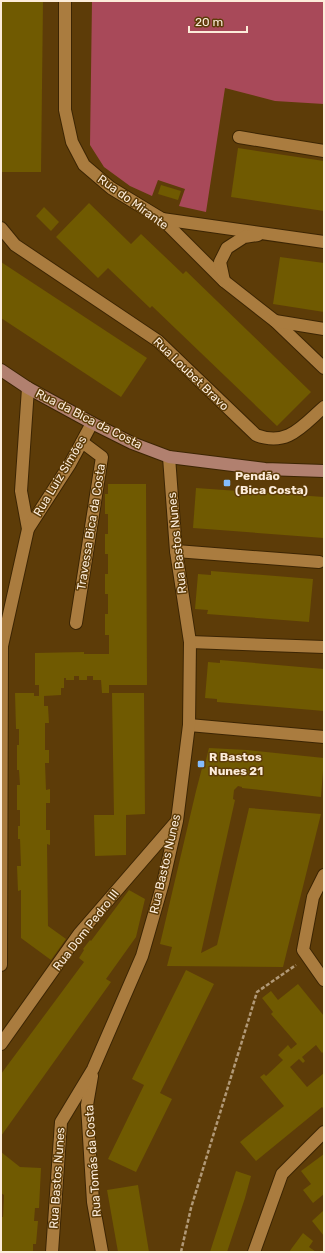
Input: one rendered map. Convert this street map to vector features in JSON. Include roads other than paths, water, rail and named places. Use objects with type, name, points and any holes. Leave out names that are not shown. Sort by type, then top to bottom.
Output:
[{"type":"street","name":"Rua do Mirante","points":[[65,1],[64,110],[72,142],[84,165],[111,188],[162,219],[224,281],[275,322],[324,368]]},
{"type":"street","points":[[239,137],[324,151]]},
{"type":"street","points":[[162,219],[324,242]]},
{"type":"street","name":"Rua Loubet Bravo","points":[[1,228],[15,245],[158,341],[256,435],[269,439],[286,438],[324,407]]},
{"type":"street","points":[[224,281],[220,262],[227,248],[244,237],[268,233]]},
{"type":"street","points":[[275,322],[324,329]]},
{"type":"street","name":"Rua da Bica da Costa","points":[[1,370],[28,388],[92,423],[132,443],[169,458],[265,469],[324,471]]},
{"type":"street","name":"Rua Luiz Simões","points":[[28,388],[21,491],[28,529]]},
{"type":"street","name":"Rua Luiz Simões","points":[[1,965],[1,646],[28,529],[70,464],[92,423]]},
{"type":"street","name":"Travessa Bica da Costa","points":[[76,623],[102,457],[82,442]]},
{"type":"street","name":"Rua Bastos Nunes","points":[[52,1252],[61,1122],[93,1069],[142,956],[163,883],[177,821],[189,725],[190,642],[176,551],[169,458]]},
{"type":"street","points":[[21,491],[35,504],[44,503]]},
{"type":"street","points":[[176,551],[319,562]]},
{"type":"street","points":[[190,642],[324,647]]},
{"type":"street","points":[[189,725],[324,737]]},
{"type":"street","name":"Rua Dom Pedro III","points":[[1,1044],[79,934],[177,821]]},
{"type":"street","points":[[324,875],[313,896],[303,950],[324,980]]},
{"type":"street","name":"Rua Tomás da Costa","points":[[93,1069],[87,1105],[93,1202],[102,1252]]},
{"type":"street","points":[[254,1252],[282,1174],[324,1132]]},
{"type":"place","name":"Pendão (Bica Costa)","points":[[227,483]]},
{"type":"place","name":"R Bastos Nunes 21","points":[[201,764]]}]
